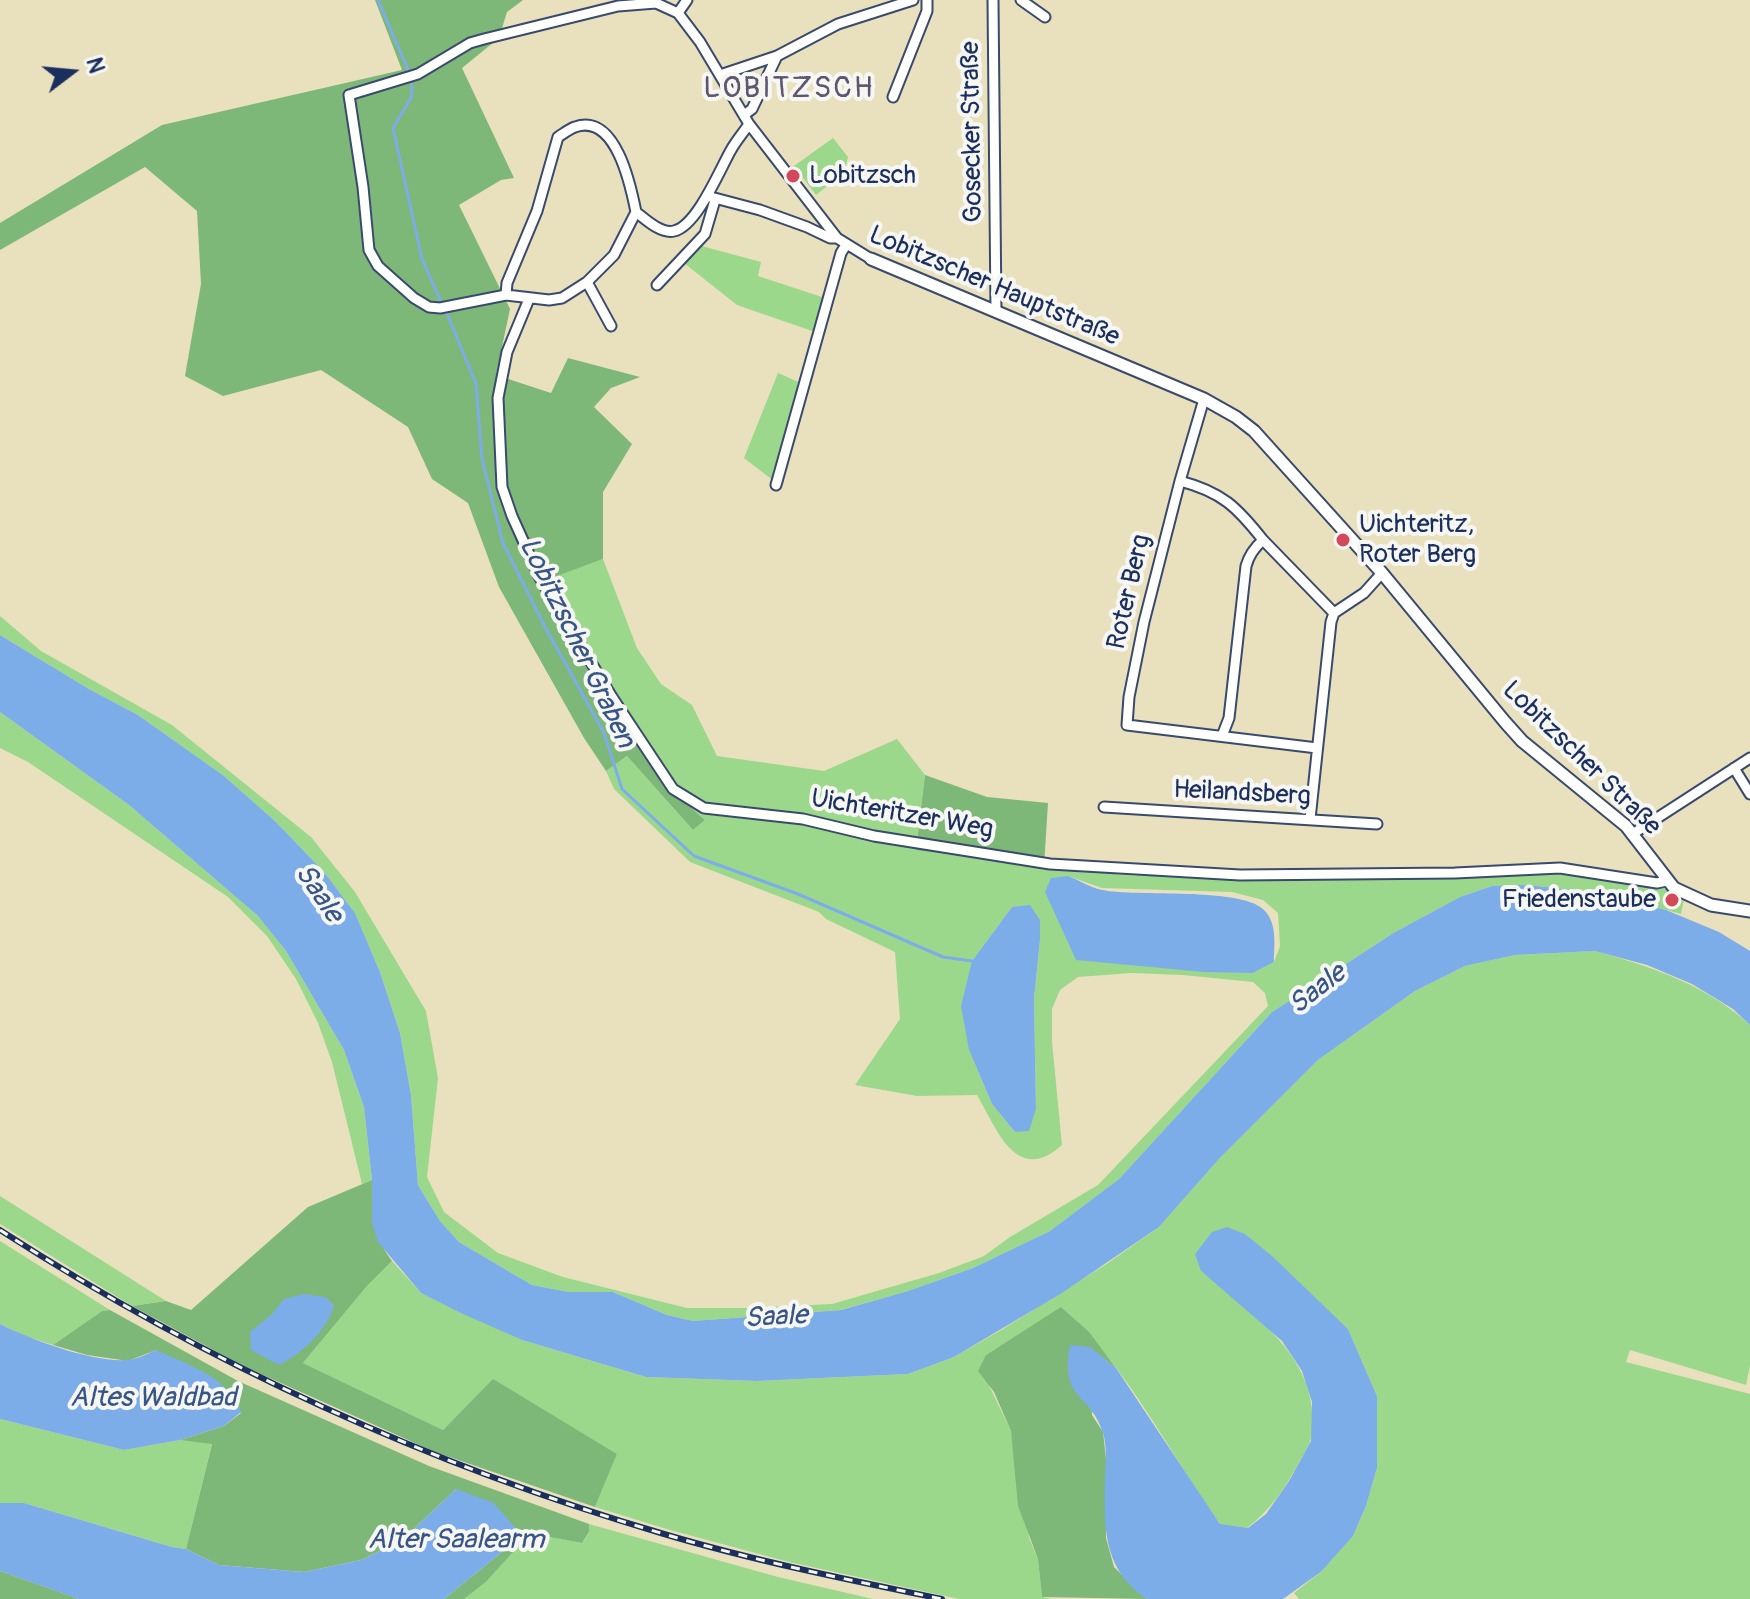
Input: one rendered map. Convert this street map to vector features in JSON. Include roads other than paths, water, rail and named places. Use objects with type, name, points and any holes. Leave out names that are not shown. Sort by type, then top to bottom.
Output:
[{"type":"street","points":[[636,212],[614,255],[587,282],[562,298],[529,299],[506,295],[429,307],[378,266],[369,250],[349,95],[418,74],[470,43],[618,6],[656,3],[678,13],[687,0]]},
{"type":"street","points":[[720,75],[777,56],[838,24],[913,0]]},
{"type":"street","name":"Gosecker Straße","points":[[893,97],[927,11],[927,0]]},
{"type":"street","name":"Gosecker Straße","points":[[993,0],[996,312]]},
{"type":"street","points":[[1021,0],[1045,17]]},
{"type":"street","name":"Lobitzscher Hauptstraße","points":[[678,13],[700,42],[746,120],[837,238],[849,247],[1204,399]]},
{"type":"street","points":[[657,285],[701,239],[708,227],[711,198],[732,147],[777,56]]},
{"type":"street","points":[[506,295],[507,283],[537,211],[558,137],[575,127],[592,127],[608,137],[623,160],[636,212],[657,227],[671,232],[686,225],[711,198]]},
{"type":"street","points":[[711,198],[760,210],[827,237],[837,238]]},
{"type":"street","points":[[776,485],[841,253],[849,247]]},
{"type":"street","points":[[587,282],[611,326]]},
{"type":"street","name":"Uichteritzer Weg","points":[[529,299],[507,352],[498,398],[502,487],[540,578],[612,697],[673,789],[704,808],[803,819],[874,836],[1050,864],[1240,875],[1455,873],[1560,868],[1657,883],[1667,881]]},
{"type":"street","points":[[1204,399],[1180,481],[1203,487],[1228,500],[1334,613]]},
{"type":"street","name":"Lobitzscher Straße","points":[[1204,399],[1254,431],[1382,573],[1522,741],[1634,833],[1674,888],[1697,900],[1728,909],[1750,911]]},
{"type":"street","name":"Roter Berg","points":[[1180,481],[1144,622],[1129,697],[1127,725],[1317,748]]},
{"type":"street","points":[[1222,736],[1229,718],[1246,566],[1249,556],[1263,540]]},
{"type":"street","points":[[1310,819],[1334,613],[1364,593],[1382,573]]},
{"type":"street","points":[[1634,833],[1750,758]]},
{"type":"street","points":[[1734,768],[1750,794]]},
{"type":"street","name":"Heilandsberg","points":[[1104,807],[1377,824]]},
{"type":"water","name":"Saale","points":[[0,635],[138,715],[224,776],[275,821],[324,872],[355,913],[380,972],[400,1033],[411,1095],[418,1185],[440,1221],[459,1242],[532,1285],[569,1292],[613,1292],[667,1315],[693,1321],[841,1310],[973,1268],[1050,1231],[1119,1179],[1272,1012],[1395,932],[1460,897],[1492,886],[1526,885],[1604,893],[1666,910],[1719,932],[1750,951],[1750,1025],[1733,1009],[1692,984],[1647,965],[1595,951],[1515,955],[1465,966],[1415,991],[1318,1060],[1219,1159],[1159,1227],[1062,1293],[954,1357],[908,1374],[757,1381],[646,1377],[522,1340],[421,1293],[378,1242],[372,1223],[372,1180],[364,1107],[344,1050],[286,951],[258,916],[129,805],[0,712]]},
{"type":"water","points":[[1068,876],[1102,890],[1211,895],[1250,902],[1263,909],[1271,921],[1274,962],[1253,973],[1204,972],[1076,960],[1045,892],[1051,878]]},
{"type":"water","points":[[1030,905],[1040,920],[1034,999],[1036,1109],[1029,1131],[1015,1132],[992,1104],[969,1050],[961,1006],[972,961],[1012,907]]},
{"type":"water","points":[[1227,1227],[1245,1234],[1272,1256],[1348,1329],[1377,1396],[1377,1468],[1353,1536],[1322,1571],[1283,1599],[1147,1599],[1121,1574],[1109,1545],[1105,1513],[1104,1438],[1098,1420],[1072,1387],[1068,1363],[1070,1345],[1090,1347],[1116,1368],[1220,1524],[1248,1528],[1266,1514],[1311,1441],[1312,1402],[1302,1371],[1282,1341],[1201,1271],[1195,1254],[1212,1232]]},
{"type":"water","points":[[304,1294],[325,1297],[334,1305],[326,1323],[312,1340],[279,1365],[251,1350],[250,1332],[271,1315],[284,1299]]},
{"type":"water","name":"Altes Waldbad","points":[[0,1324],[79,1354],[112,1360],[130,1360],[156,1350],[217,1381],[235,1400],[241,1412],[224,1426],[180,1440],[124,1450],[0,1419]]},
{"type":"water","name":"Alter Saalearm","points":[[456,1489],[494,1503],[518,1531],[502,1552],[444,1599],[79,1599],[0,1571],[0,1503],[24,1503],[186,1549],[219,1565],[304,1572],[361,1560],[401,1541]]},
{"type":"waterway","name":"Lobitzscher Graben","points":[[378,0],[410,74],[411,98],[393,128],[422,259],[442,304]]},
{"type":"waterway","name":"Lobitzscher Graben","points":[[446,311],[476,384],[482,459],[503,543],[604,733],[622,789],[694,856],[798,894],[943,957],[972,961]]},
{"type":"railway","points":[[0,1230],[158,1324],[321,1406],[405,1443],[576,1507],[698,1544],[802,1570],[942,1599]]},
{"type":"place","name":"Lobitzsch","points":[[793,176]]},
{"type":"place","name":"Uichteritz, Roter Berg","points":[[1343,540]]},
{"type":"place","name":"Friedenstaube","points":[[1672,900]]},
{"type":"district","name":"LOBITZSCH","points":[[789,89]]}]
